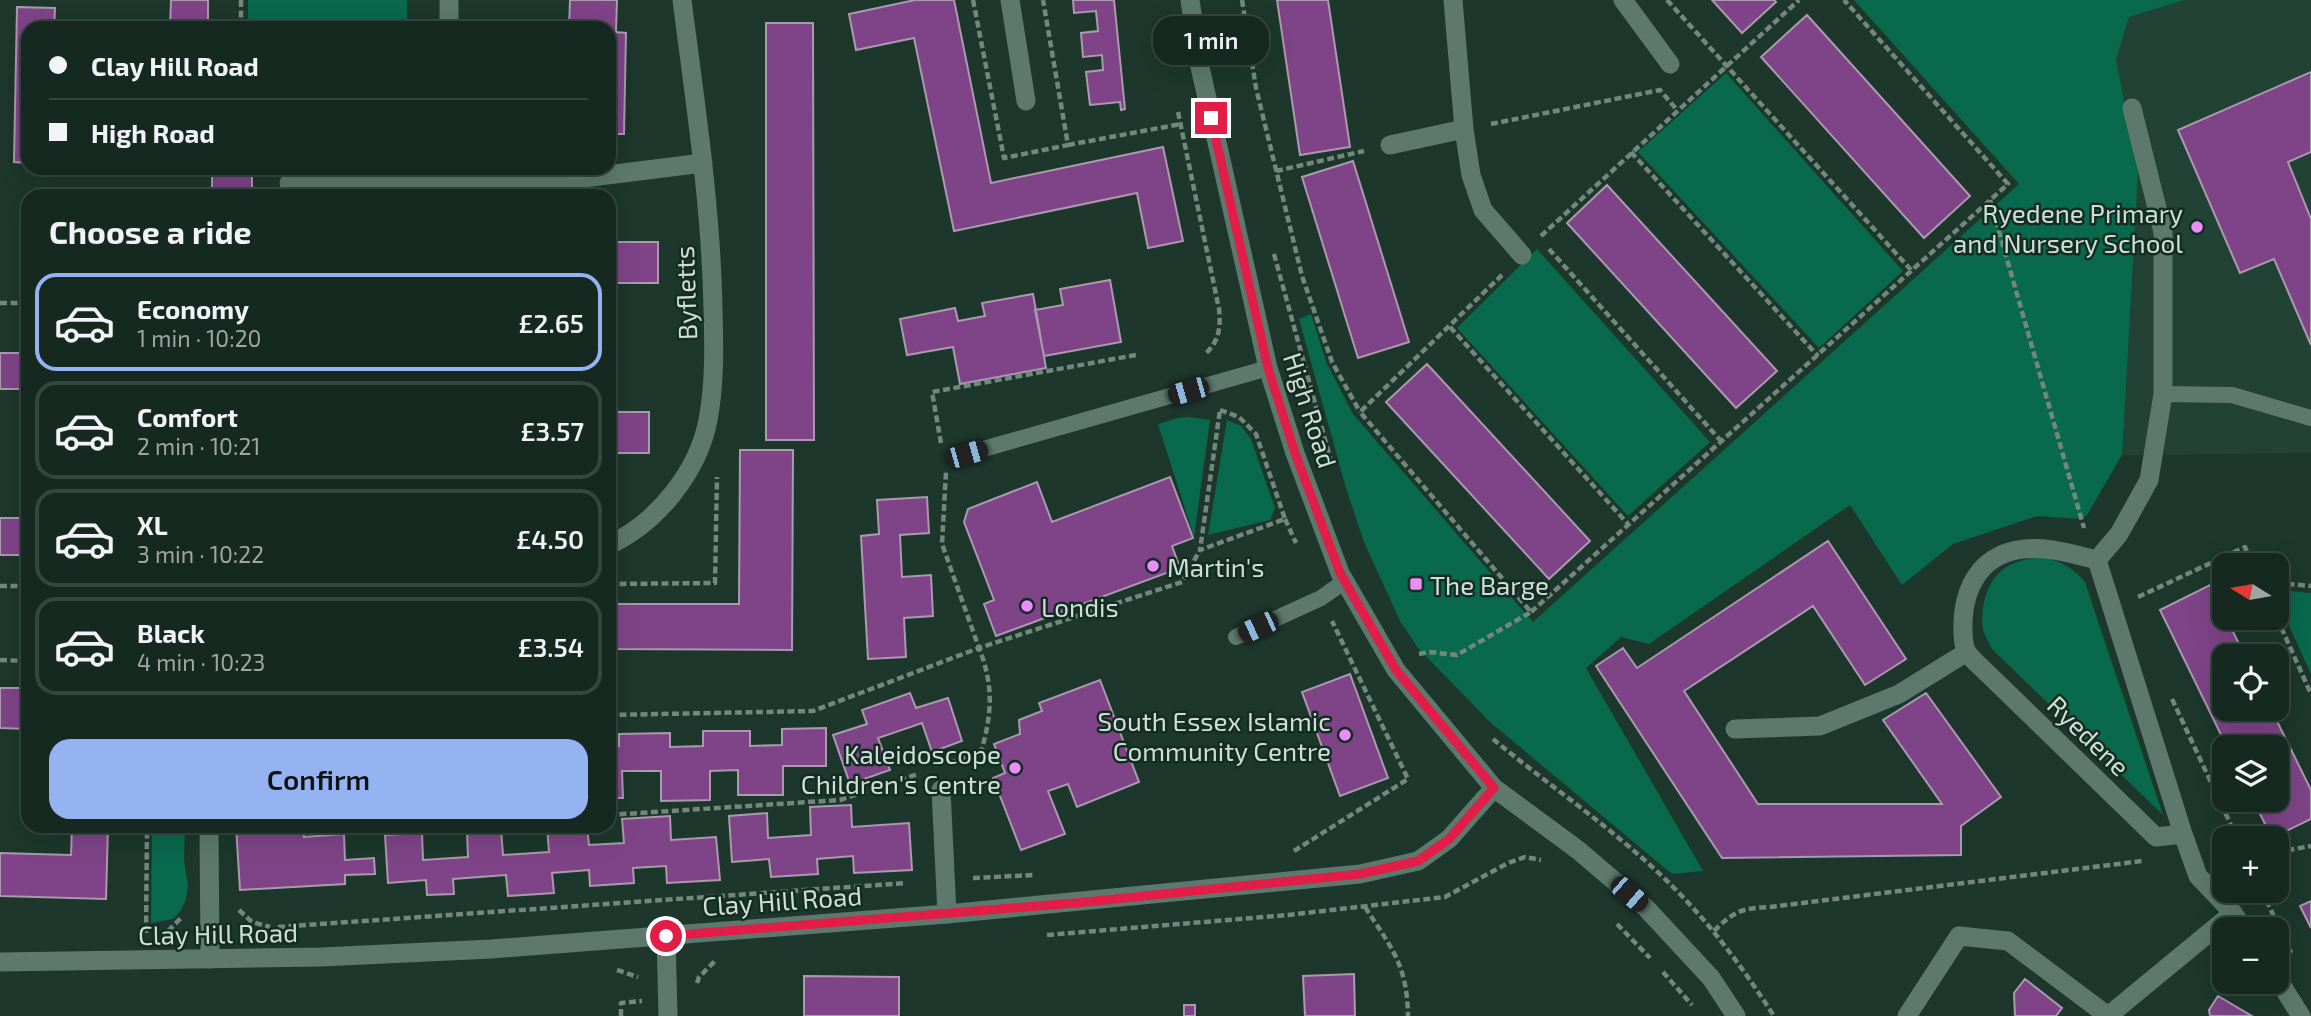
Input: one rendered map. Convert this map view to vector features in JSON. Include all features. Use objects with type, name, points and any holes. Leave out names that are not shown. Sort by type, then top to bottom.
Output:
[{"type":"street","points":[[449,0],[449,21]]},
{"type":"street","name":"Byfletts","points":[[616,541],[644,525],[667,501],[691,467],[708,421],[714,346],[712,272],[703,163],[682,0]]},
{"type":"street","points":[[1010,0],[1027,101]]},
{"type":"street","name":"High Road","points":[[1190,0],[1200,67],[1268,368],[1295,453],[1345,581],[1396,670],[1494,788],[1578,850],[1646,908],[1711,978],[1736,1016]]},
{"type":"street","points":[[1453,0],[1464,129],[1471,175],[1483,211],[1522,255]]},
{"type":"street","points":[[1623,0],[1670,64]]},
{"type":"street","points":[[1735,729],[1820,726],[1899,694],[1966,652],[1963,632],[1964,605],[1973,579],[1992,559],[2016,550],[2039,548],[2097,560],[2119,534],[2149,480],[2163,394],[2163,232],[2132,108]]},
{"type":"street","points":[[1390,145],[1464,129]]},
{"type":"street","points":[[616,174],[703,163]]},
{"type":"street","points":[[289,183],[449,175],[567,180],[607,175]]},
{"type":"street","name":"Ryedene","points":[[2097,560],[2198,876],[2234,917]]},
{"type":"street","name":"Ryedene","points":[[1966,652],[2156,837],[2183,834]]},
{"type":"street","name":"Clay Hill Road","points":[[0,962],[321,957],[478,950],[947,914],[1360,874],[1418,861],[1449,839],[1494,788]]},
{"type":"street","points":[[941,790],[947,914]]},
{"type":"street","points":[[209,833],[211,959]]},
{"type":"street","points":[[666,936],[668,1016]]},
{"type":"street","points":[[1907,1016],[1959,936],[2008,941],[2108,1016],[2212,940]]},
{"type":"street","points":[[2287,994],[2301,1016]]},
{"type":"lane","points":[[967,454],[1268,368]]},
{"type":"lane","points":[[2163,394],[2232,395],[2311,418]]},
{"type":"lane","points":[[1236,637],[1321,598],[1345,581]]},
{"type":"path","points":[[241,0],[241,21]]},
{"type":"path","points":[[1242,0],[1256,88],[1276,172],[1302,275],[1332,362],[1360,412],[1531,612]]},
{"type":"path","points":[[1667,0],[1911,270]]},
{"type":"path","points":[[1360,412],[1630,152],[1800,0]]},
{"type":"path","points":[[1412,657],[1429,652],[1457,655],[1531,612],[2008,184],[1844,0]]},
{"type":"path","points":[[1493,134],[1491,122],[1660,90],[1677,110]]},
{"type":"path","points":[[1177,105],[1219,309],[1217,338],[1205,354]]},
{"type":"path","points":[[1068,145],[1181,124]]},
{"type":"path","points":[[1276,172],[1390,145]]},
{"type":"path","points":[[1630,152],[1818,356]]},
{"type":"path","points":[[1990,200],[2085,529],[2096,523]]},
{"type":"path","points":[[1531,228],[1721,441]]},
{"type":"path","points":[[1272,246],[1335,473]]},
{"type":"path","points":[[0,303],[21,303]]},
{"type":"path","points":[[1450,327],[1628,524]]},
{"type":"path","points":[[616,715],[813,711],[979,648],[1182,582],[1200,550],[1220,410],[1239,417],[1256,434],[1285,519],[1301,554]]},
{"type":"path","points":[[616,584],[715,583],[717,467]]},
{"type":"path","points":[[1200,550],[1285,519]]},
{"type":"path","points":[[2232,553],[2245,547],[2248,553]]},
{"type":"path","points":[[2131,600],[2212,562]]},
{"type":"path","points":[[2289,584],[2311,586]]},
{"type":"path","points":[[0,586],[21,586]]},
{"type":"path","points":[[1290,852],[1298,850],[1408,779],[1321,598]]},
{"type":"path","points":[[2282,630],[2311,694]]},
{"type":"path","points":[[937,767],[981,752],[989,724],[990,691],[988,670],[979,648]]},
{"type":"path","points":[[0,660],[21,661]]},
{"type":"path","points":[[2170,694],[2231,826]]},
{"type":"path","points":[[616,815],[840,800],[925,771]]},
{"type":"path","points":[[147,833],[146,937],[150,937]]},
{"type":"path","points":[[2289,850],[2311,846]]},
{"type":"path","points":[[1035,936],[1365,907],[1445,897],[1508,863],[1525,857],[1540,859],[1551,866]]},
{"type":"path","points":[[1714,931],[1727,917],[1744,908],[2148,860]]},
{"type":"path","points":[[235,903],[252,922],[267,928],[906,883]]},
{"type":"path","points":[[2268,903],[2293,957]]},
{"type":"path","points":[[1365,907],[1400,963],[1405,979],[1408,1016]]},
{"type":"path","points":[[162,934],[174,927],[185,911]]},
{"type":"path","points":[[1615,922],[1693,1006]]},
{"type":"path","points":[[696,987],[699,977],[711,963],[721,958]]},
{"type":"shaded area","name":"Ryedene Primary and Nursery School","points":[[2086,0],[2311,0],[2311,453],[2081,456]]},
{"type":"green space","points":[[248,0],[407,0],[407,21],[248,21]]},
{"type":"green space","points":[[1854,0],[2184,0],[2129,17],[2116,59],[2138,173],[2122,455],[2087,515],[2082,519],[2037,516],[1953,544],[1902,585],[1850,505],[1649,644],[1621,637],[1586,668],[1703,871],[1672,874],[1490,722],[1418,648],[1400,621],[1364,542],[1346,488],[1299,319],[1311,314],[1327,364],[1353,414],[1533,622],[2019,184]]},
{"type":"green space","points":[[1726,73],[1903,271],[1819,348],[1638,152]]},
{"type":"green space","points":[[1537,249],[1710,442],[1628,516],[1457,328]]},
{"type":"green space","points":[[1189,417],[1210,420],[1194,537],[1158,424]]},
{"type":"green space","points":[[1227,420],[1241,426],[1251,439],[1275,508],[1270,520],[1208,535]]},
{"type":"green space","points":[[2041,557],[2066,565],[2085,582],[2163,815],[1992,649],[1985,636],[1983,606],[1995,577],[2014,563]]},
{"type":"green space","points":[[2289,591],[2311,593],[2311,674],[2289,625]]},
{"type":"green space","points":[[152,833],[185,833],[184,860],[188,886],[186,899],[173,919],[151,923]]},
{"type":"building","points":[[171,0],[208,0],[208,21],[170,21]]},
{"type":"building","points":[[570,0],[617,0],[616,32],[616,21],[569,21]]},
{"type":"building","points":[[915,0],[954,0],[991,183],[1163,147],[1183,241],[1148,248],[1137,193],[954,231],[914,38],[856,50],[849,14]]},
{"type":"building","points":[[1073,0],[1114,0],[1125,109],[1121,110],[1120,102],[1090,105],[1086,72],[1103,70],[1102,55],[1083,57],[1081,33],[1098,31],[1096,11],[1074,13]]},
{"type":"building","points":[[1277,0],[1328,0],[1350,147],[1300,155]]},
{"type":"building","points":[[1712,0],[1774,0],[1776,2],[1742,33]]},
{"type":"building","points":[[17,7],[55,8],[54,21],[21,21],[21,162],[14,162]]},
{"type":"building","points":[[1807,15],[1970,196],[1924,238],[1761,57]]},
{"type":"building","points":[[766,23],[813,23],[814,440],[766,440]]},
{"type":"building","points":[[616,32],[626,33],[624,134],[616,134]]},
{"type":"building","points":[[2311,72],[2311,152],[2288,162],[2311,219],[2311,345],[2274,259],[2240,273],[2178,130]]},
{"type":"building","points":[[1353,161],[1409,342],[1358,358],[1302,177]]},
{"type":"building","points":[[212,175],[252,175],[252,189],[212,189]]},
{"type":"building","points":[[1607,185],[1777,371],[1736,408],[1567,223]]},
{"type":"building","points":[[616,242],[658,242],[658,283],[616,283]]},
{"type":"building","points":[[1110,280],[1121,342],[1044,356],[1035,310],[1063,305],[1060,289]]},
{"type":"building","points":[[1033,294],[1046,368],[960,384],[953,347],[907,355],[900,319],[955,308],[958,321],[985,316],[982,303]]},
{"type":"building","points":[[0,353],[21,353],[21,389],[0,389]]},
{"type":"building","points":[[1427,364],[1590,541],[1549,579],[1386,402]]},
{"type":"building","points":[[616,412],[649,412],[649,453],[616,453]]},
{"type":"building","points":[[740,450],[793,450],[792,650],[616,649],[616,604],[739,604]]},
{"type":"building","points":[[1170,477],[1193,538],[1172,546],[1180,568],[996,636],[984,604],[994,600],[964,522],[968,509],[1037,482],[1052,522]]},
{"type":"building","points":[[927,497],[929,533],[900,535],[902,577],[931,575],[933,616],[904,618],[906,657],[868,659],[861,536],[879,534],[877,500]]},
{"type":"building","points":[[0,518],[21,518],[21,555],[0,555]]},
{"type":"building","points":[[1828,541],[1906,659],[1865,685],[1813,606],[1684,691],[1758,804],[1942,804],[1883,720],[1926,693],[2001,797],[1961,826],[1961,855],[1722,858],[1596,666],[1623,648],[1637,668]]},
{"type":"building","points":[[2210,585],[2212,630],[2232,630],[2239,644],[2212,644],[2212,716],[2160,610]]},
{"type":"building","name":"South Essex Islamic Community Centre","points":[[1350,674],[1388,778],[1340,796],[1302,692]]},
{"type":"building","points":[[1100,680],[1139,782],[1077,807],[1068,784],[1048,791],[1065,834],[1021,850],[993,778],[1005,773],[994,744],[1020,734],[1019,720],[1042,711],[1039,703]]},
{"type":"building","points":[[0,688],[21,688],[21,729],[0,728]]},
{"type":"building","points":[[910,693],[916,708],[948,698],[962,741],[932,752],[922,723],[878,738],[890,770],[850,784],[833,735],[867,724],[862,710]]},
{"type":"building","points":[[2214,721],[2277,721],[2284,735],[2221,735]]},
{"type":"building","points":[[826,728],[826,766],[783,766],[783,795],[738,795],[738,770],[710,771],[710,800],[661,801],[661,771],[622,771],[623,798],[616,798],[616,746],[619,746],[619,734],[670,733],[670,747],[703,746],[703,731],[750,731],[750,746],[782,745],[782,729]]},
{"type":"building","points":[[2289,745],[2311,790],[2311,819],[2289,830],[2289,826],[2266,826],[2259,812],[2289,812]]},
{"type":"building","points":[[851,805],[852,827],[909,823],[912,870],[854,873],[853,856],[817,859],[818,874],[771,877],[769,859],[732,862],[729,816],[767,813],[768,838],[811,835],[810,807]]},
{"type":"building","points":[[670,816],[671,840],[716,837],[720,880],[667,883],[666,866],[633,868],[634,883],[590,886],[589,870],[552,873],[554,893],[508,896],[506,875],[453,879],[454,894],[427,895],[426,880],[388,883],[385,835],[422,833],[423,860],[468,857],[467,833],[501,833],[503,855],[549,852],[548,833],[588,833],[589,845],[624,843],[622,819]]},
{"type":"building","points":[[72,833],[108,833],[106,899],[0,896],[0,853],[71,855]]},
{"type":"building","points":[[236,833],[304,833],[304,837],[344,834],[345,860],[374,858],[375,874],[345,875],[345,884],[240,890]]},
{"type":"building","points":[[2311,901],[2311,928],[2300,906]]},
{"type":"building","points":[[1354,974],[1355,1016],[1305,1016],[1303,976]]},
{"type":"building","points":[[804,976],[899,977],[899,1016],[804,1016]]},
{"type":"building","points":[[2025,979],[2062,1008],[2056,1016],[2015,1016],[2014,993]]},
{"type":"building","points":[[2218,996],[2252,1016],[2210,1016],[2209,1010]]},
{"type":"building","points":[[1184,1005],[1195,1005],[1195,1016],[1184,1016]]},
{"type":"place","name":"Ryedene Primary and Nursery School","points":[[2197,227]]},
{"type":"place","name":"Martin's","points":[[1153,566]]},
{"type":"place","name":"The Barge","points":[[1416,584]]},
{"type":"place","name":"Londis","points":[[1027,606]]},
{"type":"place","name":"South Essex Islamic Community Centre","points":[[1345,735]]},
{"type":"place","name":"Kaleidoscope Children's Centre","points":[[1015,768]]},
{"type":"route","points":[[666,936],[1152,896],[1389,869],[1418,861],[1449,839],[1494,788],[1396,670],[1340,573],[1295,453],[1268,368],[1211,118]]}]
